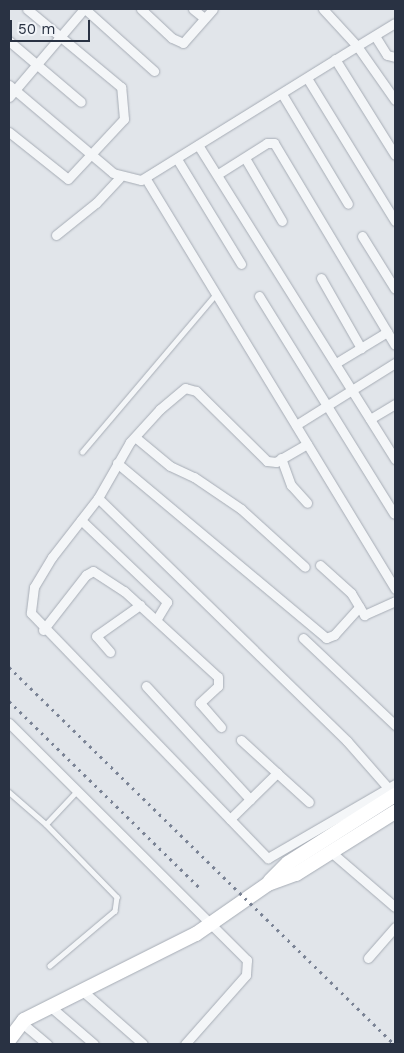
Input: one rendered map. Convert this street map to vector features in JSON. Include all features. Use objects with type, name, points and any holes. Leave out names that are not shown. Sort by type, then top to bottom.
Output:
[{"type":"street","points":[[9,132],[66,179],[124,119],[124,94],[115,82],[27,9]]},
{"type":"street","points":[[154,71],[84,9],[11,91],[119,178],[146,179],[395,23]]},
{"type":"street","points":[[141,9],[178,42],[187,39],[213,9]]},
{"type":"street","points":[[194,9],[204,18]]},
{"type":"street","points":[[323,9],[358,46],[395,100]]},
{"type":"street","points":[[375,36],[389,57],[395,57]]},
{"type":"street","points":[[9,40],[81,102]]},
{"type":"street","points":[[335,59],[395,155]]},
{"type":"street","points":[[307,78],[395,221]]},
{"type":"street","points":[[282,94],[348,204]]},
{"type":"street","points":[[218,174],[274,143],[395,345]]},
{"type":"street","points":[[198,146],[218,174],[395,459]]},
{"type":"street","points":[[245,158],[282,222]]},
{"type":"street","points":[[177,159],[241,264]]},
{"type":"street","points":[[56,235],[96,203],[119,178]]},
{"type":"street","points":[[146,179],[395,590]]},
{"type":"street","points":[[362,236],[395,289]]},
{"type":"street","points":[[321,278],[361,348]]},
{"type":"street","points":[[259,296],[394,514]]},
{"type":"street","points":[[336,363],[387,332]]},
{"type":"street","points":[[296,426],[395,363]]},
{"type":"street","points":[[307,444],[271,462],[261,457],[190,388],[160,409],[135,437],[117,463],[98,498],[52,557],[34,587],[30,614],[43,630],[268,858],[393,789]]},
{"type":"street","points":[[370,419],[395,404]]},
{"type":"street","points":[[135,437],[170,466],[194,477],[241,510],[305,567]]},
{"type":"street","points":[[281,458],[291,485],[307,503]]},
{"type":"street","points":[[117,463],[326,638],[334,635],[358,607]]},
{"type":"street","points":[[98,498],[348,741],[393,789]]},
{"type":"street","points":[[81,520],[167,602],[156,620]]},
{"type":"street","points":[[320,565],[351,593],[358,607],[367,615],[395,601]]},
{"type":"street","points":[[43,630],[89,572],[140,605],[218,676],[220,683],[201,705],[221,727]]},
{"type":"street","points":[[110,652],[96,636],[140,605]]},
{"type":"street","points":[[303,638],[395,725]]},
{"type":"street","points":[[146,686],[250,799]]},
{"type":"street","points":[[9,723],[213,923],[249,966],[246,975],[185,1044]]},
{"type":"street","points":[[241,740],[308,802]]},
{"type":"street","points":[[230,820],[277,772]]},
{"type":"street","points":[[9,1040],[18,1023],[85,993],[213,923],[268,884],[288,863],[393,789]]},
{"type":"street","points":[[268,884],[296,874],[395,812]]},
{"type":"street","points":[[331,852],[395,907]]},
{"type":"street","points":[[368,958],[395,927]]},
{"type":"street","points":[[85,993],[143,1044]]},
{"type":"street","points":[[52,1008],[94,1044]]},
{"type":"street","points":[[18,1023],[47,1044]]},
{"type":"lane","points":[[82,452],[216,294]]},
{"type":"lane","points":[[46,824],[77,790]]},
{"type":"lane","points":[[9,792],[46,824],[117,897],[115,911],[50,966]]},
{"type":"railway","points":[[9,667],[394,1044]]},
{"type":"railway","points":[[9,701],[200,888]]}]
